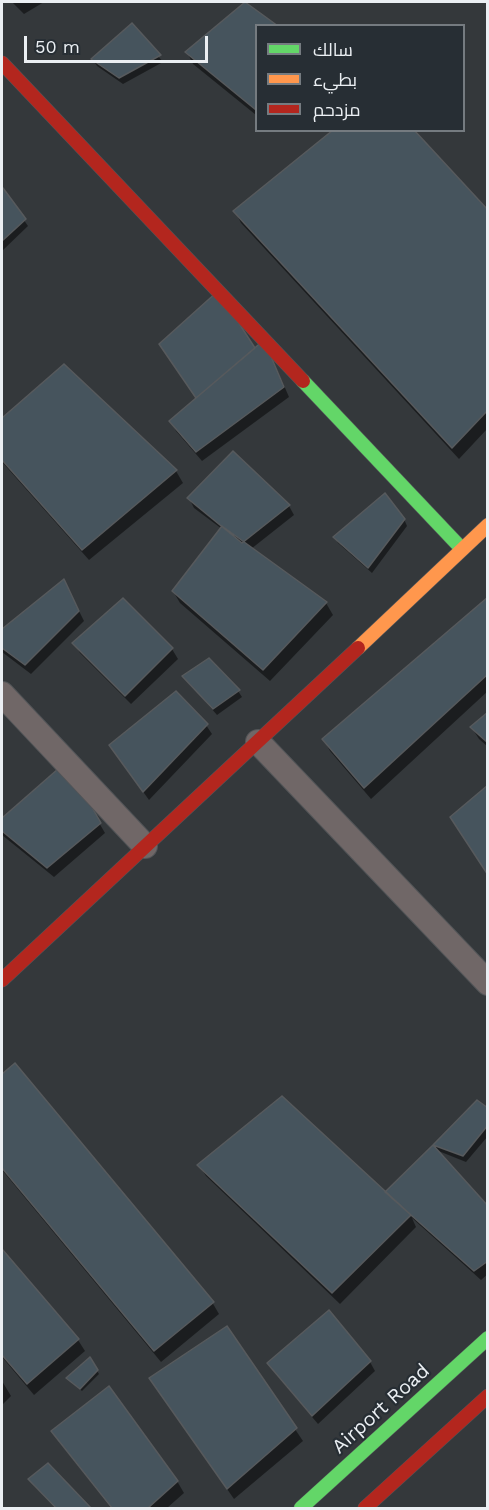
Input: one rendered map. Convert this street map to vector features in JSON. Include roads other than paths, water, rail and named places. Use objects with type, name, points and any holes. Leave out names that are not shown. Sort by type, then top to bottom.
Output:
[{"type":"main road","points":[[2,63],[462,549]]},
{"type":"main road","points":[[2,980],[488,525]]},
{"type":"main road","name":"Airport Road","points":[[301,1509],[488,1338]]},
{"type":"main road","points":[[365,1509],[488,1396]]},
{"type":"street","points":[[2,694],[146,846]]},
{"type":"street","points":[[258,742],[488,983]]}]
